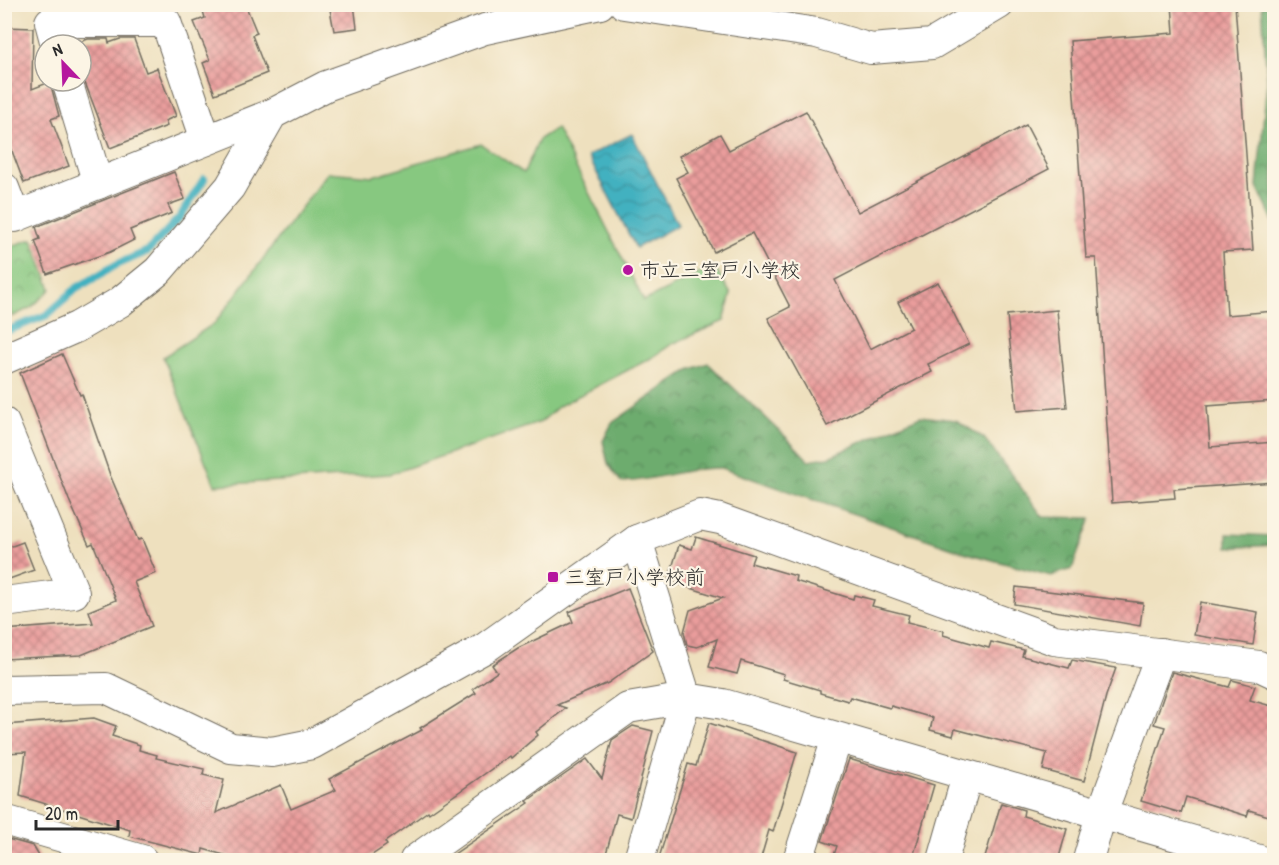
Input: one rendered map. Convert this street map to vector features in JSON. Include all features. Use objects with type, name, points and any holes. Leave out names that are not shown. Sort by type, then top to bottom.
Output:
[{"type":"street","points":[[4,188],[15,217],[272,114],[326,86],[485,28],[600,4]]},
{"type":"street","points":[[624,4],[818,33],[871,49],[932,44],[999,4]]},
{"type":"street","points":[[53,33],[50,22],[166,22],[206,141]]},
{"type":"street","points":[[71,93],[98,184]]},
{"type":"street","points":[[4,358],[77,327],[120,302],[158,271],[230,187],[272,114]]},
{"type":"street","points":[[4,423],[74,593],[4,602]]},
{"type":"street","points":[[4,690],[106,688],[231,748],[272,752],[312,744],[485,648],[637,540],[700,515],[720,519],[1054,640],[1259,666],[1275,673]]},
{"type":"street","points":[[637,540],[686,698],[639,861]]},
{"type":"street","points":[[1088,861],[1101,815],[1161,652]]},
{"type":"street","points":[[415,861],[628,708],[686,698],[723,704],[1248,859]]},
{"type":"street","points":[[798,861],[837,738]]},
{"type":"street","points":[[943,861],[967,776]]},
{"type":"street","points":[[4,820],[104,855],[142,861]]},
{"type":"green space","points":[[1262,5],[1274,5],[1274,223],[1257,186],[1267,81]]},
{"type":"green space","points":[[556,128],[644,301],[714,266],[731,294],[724,321],[672,344],[653,357],[559,406],[541,422],[390,474],[215,485],[163,357],[215,323],[328,172],[373,176],[481,144],[524,173],[539,139]]},
{"type":"green space","points":[[32,239],[51,289],[32,307],[12,317],[5,294],[5,248]]},
{"type":"green space","points":[[708,363],[808,460],[829,457],[920,416],[956,420],[984,438],[1043,517],[1091,518],[1072,569],[1051,576],[967,553],[721,468],[708,468],[621,482],[608,464],[603,441],[612,423],[689,370]]},
{"type":"green space","points":[[1227,534],[1274,536],[1274,545],[1227,548]]},
{"type":"water","points":[[632,134],[678,225],[636,248],[588,156]]},
{"type":"building","points":[[201,4],[245,4],[257,33],[252,35],[267,73],[215,94],[203,63],[210,60],[194,22],[205,18]]},
{"type":"building","points":[[329,4],[354,4],[357,28],[334,31]]},
{"type":"building","points":[[1172,4],[1235,4],[1253,250],[1223,252],[1227,315],[1275,311],[1275,401],[1207,406],[1210,447],[1275,442],[1275,482],[1174,489],[1175,498],[1112,503],[1096,258],[1086,258],[1070,41],[1174,33]]},
{"type":"building","points":[[4,27],[33,28],[33,93],[53,93],[59,116],[51,119],[69,166],[24,183],[9,143],[12,142],[4,121]]},
{"type":"building","points":[[93,39],[108,39],[109,43],[120,39],[134,39],[146,72],[157,68],[176,116],[165,121],[167,126],[110,148],[89,93],[93,93]]},
{"type":"building","points":[[806,111],[858,212],[1026,125],[1049,169],[835,280],[870,349],[911,328],[898,302],[938,282],[969,344],[928,364],[932,372],[827,426],[768,318],[790,307],[752,233],[714,252],[676,178],[688,172],[679,156],[720,134],[729,150]]},
{"type":"building","points":[[174,172],[185,199],[168,205],[172,213],[130,230],[134,240],[110,252],[47,274],[35,241],[40,239],[36,227]]},
{"type":"building","points":[[1057,310],[1067,407],[1017,411],[1007,315]]},
{"type":"building","points":[[62,354],[80,395],[82,394],[110,475],[138,540],[142,539],[156,573],[134,582],[152,626],[81,655],[4,659],[4,630],[93,623],[89,611],[116,600],[93,543],[89,545],[69,500],[20,373]]},
{"type":"building","points":[[696,537],[754,555],[751,563],[796,576],[795,581],[853,599],[854,595],[874,600],[872,606],[909,615],[907,622],[944,631],[943,635],[989,648],[991,642],[1024,650],[1022,656],[1069,668],[1072,660],[1116,668],[1106,696],[1084,781],[1043,770],[1047,753],[955,729],[953,736],[930,730],[933,718],[891,706],[890,708],[850,697],[848,701],[820,693],[820,690],[783,679],[784,674],[741,661],[737,674],[709,667],[717,639],[697,647],[687,645],[684,632],[690,610],[723,598],[668,581],[679,545],[692,549]]},
{"type":"building","points":[[23,542],[34,570],[4,581],[4,549]]},
{"type":"building","points":[[1016,587],[1143,603],[1140,626],[1014,604]]},
{"type":"building","points":[[628,588],[653,651],[608,683],[557,705],[566,708],[536,732],[538,735],[511,758],[510,756],[429,813],[428,811],[385,842],[387,845],[363,861],[245,861],[203,849],[202,855],[129,836],[130,830],[20,796],[26,752],[4,753],[4,725],[94,718],[116,726],[112,736],[140,745],[139,750],[157,755],[156,758],[204,769],[203,775],[224,780],[216,813],[281,785],[291,809],[336,790],[329,779],[422,730],[420,728],[476,693],[473,689],[497,672],[492,665],[518,648],[573,622],[569,612]]},
{"type":"building","points":[[1200,602],[1258,612],[1253,645],[1194,635]]},
{"type":"building","points":[[1172,672],[1229,687],[1232,680],[1255,686],[1250,700],[1275,707],[1275,818],[1249,810],[1247,816],[1186,797],[1181,813],[1141,801],[1165,727],[1154,724]]},
{"type":"building","points":[[709,723],[797,752],[773,832],[769,830],[760,861],[658,861],[688,764],[696,766]]},
{"type":"building","points":[[633,726],[653,731],[631,818],[617,814],[604,861],[444,861],[529,803],[527,801],[587,759],[602,779],[612,740]]},
{"type":"building","points":[[849,759],[934,785],[912,861],[832,861],[837,846],[822,841]]},
{"type":"building","points":[[1001,803],[1024,810],[1023,816],[1067,829],[1058,861],[984,861]]},
{"type":"building","points":[[4,838],[33,846],[42,861],[4,861]]},
{"type":"waterway","points":[[4,332],[47,315],[77,288],[116,265],[148,251],[180,217],[204,179]]},
{"type":"place","name":"市立三室戸小学校","points":[[628,270]]},
{"type":"place","name":"三室戸小学校前","points":[[553,577]]}]
